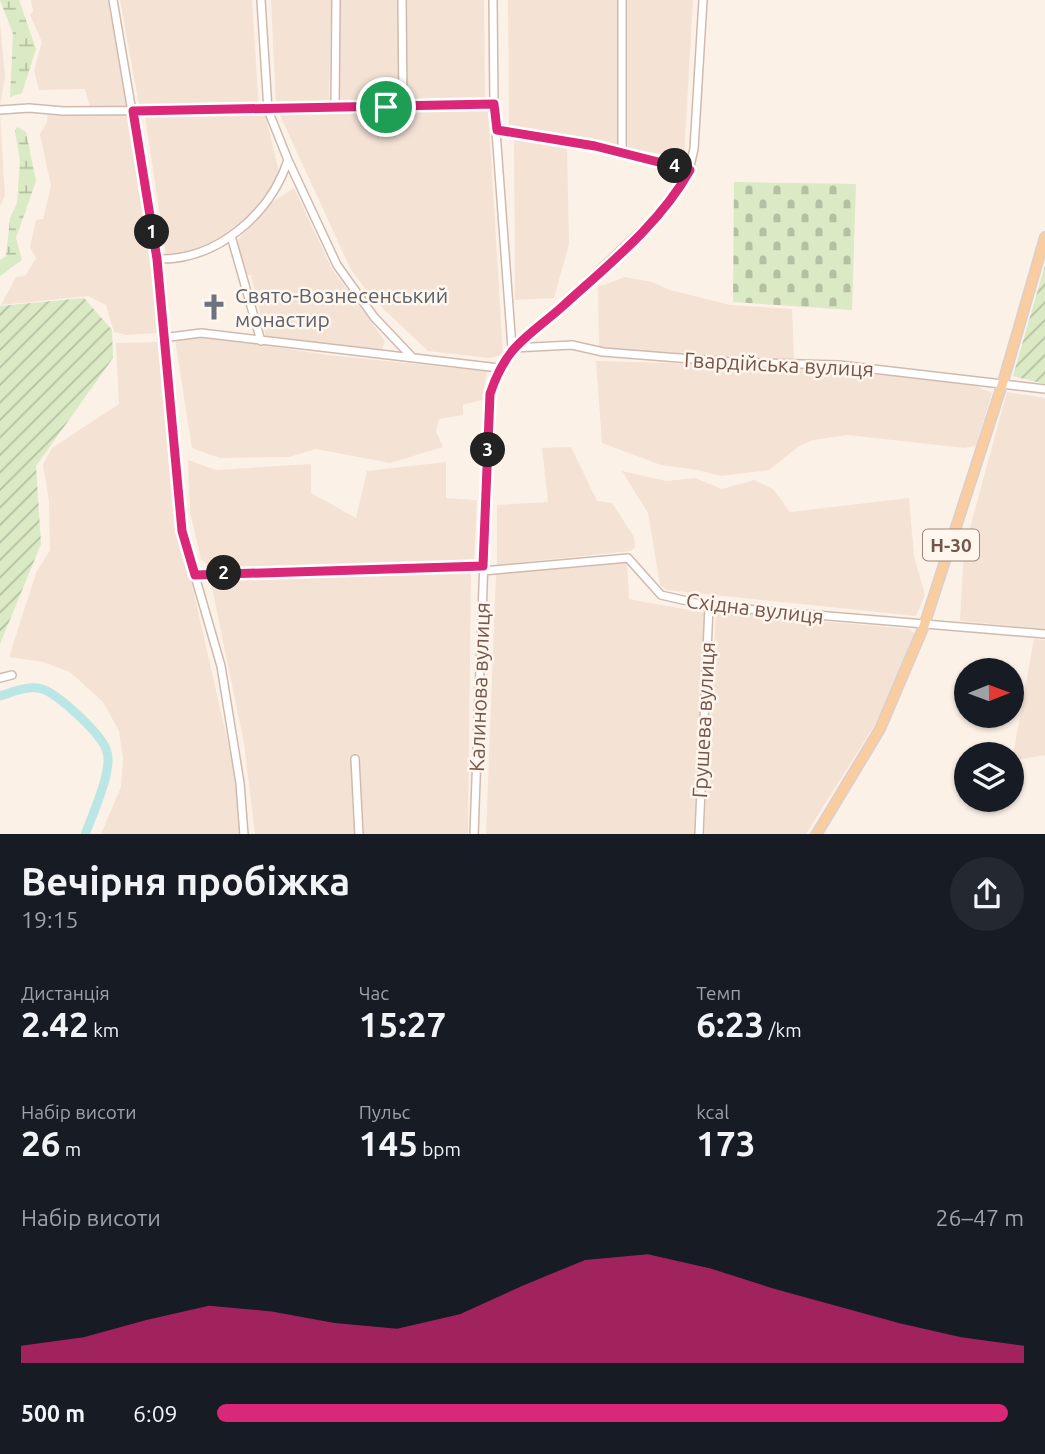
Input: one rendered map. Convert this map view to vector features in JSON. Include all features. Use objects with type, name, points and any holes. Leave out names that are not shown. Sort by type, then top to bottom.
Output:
[{"type":"main road","name":"Н-30","points":[[817,834],[880,729],[924,626],[1003,382],[1045,237]]},
{"type":"street","points":[[113,0],[157,259],[162,338],[182,531],[221,666],[240,783],[244,834]]},
{"type":"street","points":[[261,0],[268,110],[288,160],[337,265],[374,317],[411,356]]},
{"type":"street","points":[[335,108],[336,0]]},
{"type":"street","points":[[402,0],[403,107]]},
{"type":"street","points":[[493,0],[494,104],[512,348]]},
{"type":"street","points":[[622,0],[622,154]]},
{"type":"street","points":[[497,130],[595,146],[690,170],[694,149],[703,0]]},
{"type":"street","points":[[0,110],[268,110],[494,104]]},
{"type":"street","points":[[157,259],[172,259],[197,253],[231,236],[265,206],[280,184],[288,160]]},
{"type":"street","name":"Калинова вулиця","points":[[474,834],[490,394],[499,368],[512,348],[636,237],[676,194],[690,170]]},
{"type":"street","points":[[231,236],[261,341]]},
{"type":"street","points":[[162,338],[201,333],[499,368]]},
{"type":"street","name":"Гвардійська вулиця","points":[[512,348],[572,345],[603,352],[730,362],[839,365],[1045,389]]},
{"type":"street","name":"Східна вулиця","points":[[195,575],[483,569],[628,558],[661,595],[709,606],[1045,634]]},
{"type":"street","name":"Грушева вулиця","points":[[699,834],[709,606]]},
{"type":"street","points":[[0,678],[12,675]]},
{"type":"street","points":[[355,759],[359,834]]},
{"type":"shaded area","points":[[31,0],[108,0],[128,106],[90,107],[85,89],[39,90],[34,70],[42,42],[30,15],[33,11]]},
{"type":"shaded area","points":[[120,0],[252,0],[259,108],[140,110]]},
{"type":"shaded area","points":[[271,0],[331,0],[329,105],[276,107]]},
{"type":"shaded area","points":[[340,0],[399,0],[401,103],[340,105]]},
{"type":"shaded area","points":[[406,0],[484,0],[485,100],[407,103]]},
{"type":"shaded area","points":[[508,0],[618,0],[619,147],[509,130]]},
{"type":"shaded area","points":[[626,0],[693,0],[684,158],[626,148]]},
{"type":"shaded area","points":[[0,22],[5,76],[0,107]]},
{"type":"shaded area","points":[[488,106],[503,355],[489,358],[428,351],[374,300],[351,270],[279,113]]},
{"type":"shaded area","points":[[0,112],[5,195],[0,206]]},
{"type":"shaded area","points":[[48,113],[130,113],[159,333],[126,335],[114,332],[106,305],[88,296],[1,305],[16,277],[25,276],[36,258],[30,247],[36,220],[43,219],[51,186],[40,134],[47,122]]},
{"type":"shaded area","points":[[265,114],[280,176],[262,206],[229,235],[195,251],[166,256],[145,116]]},
{"type":"shaded area","points":[[514,137],[567,145],[569,244],[554,298],[515,300]]},
{"type":"shaded area","points":[[294,188],[332,269],[385,341],[382,350],[266,338],[251,275],[246,275],[236,242],[272,202]]},
{"type":"shaded area","points":[[625,277],[652,282],[670,290],[730,305],[792,309],[794,359],[730,358],[599,347],[598,287]]},
{"type":"shaded area","points":[[200,335],[327,355],[487,371],[482,400],[463,405],[463,415],[439,419],[436,431],[443,447],[390,463],[316,449],[289,457],[220,458],[192,448],[175,340]]},
{"type":"shaded area","points":[[159,342],[171,439],[173,501],[237,783],[241,834],[101,834],[121,787],[123,759],[119,731],[103,702],[70,672],[43,662],[9,657],[36,573],[50,550],[49,501],[43,464],[52,448],[119,404],[116,343]]},
{"type":"shaded area","points":[[596,361],[838,368],[976,386],[992,393],[976,446],[964,448],[848,435],[813,440],[799,446],[769,470],[721,476],[661,465],[602,443]]},
{"type":"shaded area","points":[[1007,392],[1045,398],[1045,629],[960,621],[964,550]]},
{"type":"shaded area","points":[[571,447],[597,501],[612,503],[634,537],[635,547],[631,551],[497,565],[497,505],[548,502],[542,448]]},
{"type":"shaded area","points":[[188,460],[216,470],[311,464],[311,493],[356,518],[367,471],[446,462],[446,498],[477,500],[474,563],[224,569],[209,566],[201,559],[190,512]]},
{"type":"shaded area","points":[[622,471],[666,481],[695,478],[722,489],[754,480],[773,489],[790,512],[909,498],[914,556],[925,595],[916,616],[667,590],[660,585],[648,513]]},
{"type":"shaded area","points":[[627,561],[629,599],[705,613],[694,834],[486,834],[496,574]]},
{"type":"shaded area","points":[[471,570],[468,834],[255,834],[244,743],[210,578],[251,574]]},
{"type":"shaded area","points":[[716,612],[909,629],[917,635],[876,723],[806,834],[704,834]]},
{"type":"shaded area","points":[[1034,639],[1045,640],[1045,755],[1024,759],[1024,742],[1015,742],[1018,728],[1024,728],[1024,694]]},
{"type":"green space","points":[[0,0],[19,0],[36,49],[22,93],[10,97],[13,34]]},
{"type":"green space","points":[[17,127],[26,132],[36,181],[16,238],[22,260],[0,276],[0,260],[6,256],[10,218],[17,203],[20,161],[15,131]]},
{"type":"green space","points":[[734,182],[856,184],[852,310],[733,302]]},
{"type":"green space","points":[[1045,265],[1045,384],[1013,376]]},
{"type":"green space","points":[[84,298],[112,330],[113,358],[36,466],[41,544],[0,644],[0,306]]},
{"type":"waterway","points":[[0,696],[26,688],[49,692],[79,716],[104,745],[108,760],[107,770],[85,834]]},
{"type":"place","name":"Cвято-Вознесенський монастир","points":[[214,307]]},
{"type":"route","points":[[494,104],[497,130],[595,146],[690,170],[668,205],[560,308],[512,348],[499,368],[490,394],[483,566],[251,571],[195,575],[182,531],[162,338],[157,259],[133,111],[386,107],[494,104]]}]
